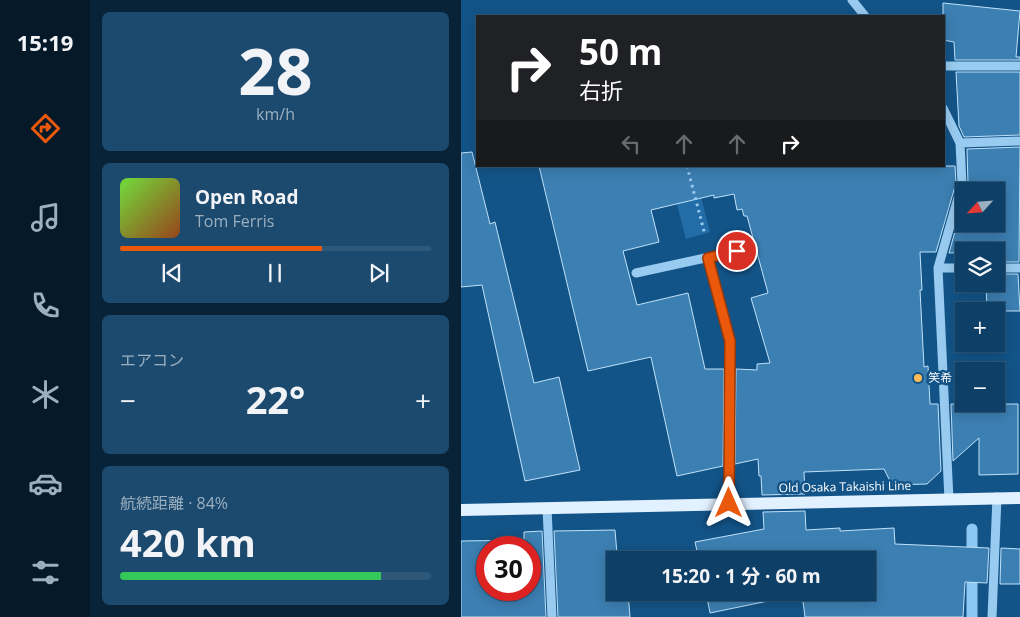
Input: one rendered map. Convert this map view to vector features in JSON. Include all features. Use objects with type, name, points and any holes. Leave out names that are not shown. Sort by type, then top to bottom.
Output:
[{"type":"main road","name":"Old Osaka Takaishi Line","points":[[461,510],[1020,498]]},
{"type":"street","points":[[852,0],[859,15]]},
{"type":"street","points":[[945,66],[1020,66]]},
{"type":"street","points":[[945,112],[960,143],[962,184],[938,268],[949,500]]},
{"type":"street","points":[[960,143],[1020,141]]},
{"type":"street","points":[[636,273],[737,251]]},
{"type":"street","points":[[710,257],[730,341],[729,503]]},
{"type":"street","points":[[938,268],[955,268]]},
{"type":"street","points":[[1005,268],[1020,268]]},
{"type":"street","points":[[992,617],[997,497]]},
{"type":"street","points":[[547,508],[552,617]]},
{"type":"path","points":[[687,167],[710,257]]},
{"type":"shaded area","points":[[667,167],[693,167],[710,232],[686,239]]},
{"type":"building","points":[[943,3],[1020,11],[1016,57],[1020,57],[1020,60],[955,60],[954,42],[945,40],[945,15],[943,15]]},
{"type":"building","points":[[956,72],[1020,72],[1020,135],[964,137],[959,126]]},
{"type":"building","points":[[1020,147],[1019,262],[1005,262],[1005,242],[955,242],[955,253],[949,253],[955,231],[1005,232],[1005,182],[968,182],[967,149]]},
{"type":"building","points":[[472,152],[490,224],[495,222],[534,383],[559,377],[580,470],[525,481],[482,285],[461,287],[461,153]]},
{"type":"building","points":[[955,166],[955,186],[936,252],[920,252],[924,367],[928,366],[930,404],[938,404],[941,471],[927,484],[892,485],[884,469],[804,472],[805,494],[762,495],[758,459],[735,464],[736,369],[757,370],[757,364],[770,363],[751,298],[768,293],[747,216],[744,216],[742,209],[737,210],[734,194],[714,198],[714,195],[651,210],[659,242],[623,251],[637,305],[688,293],[705,369],[724,369],[723,466],[677,476],[651,357],[588,371],[539,167]]},
{"type":"building","points":[[1005,274],[1018,274],[1020,311],[1005,311],[1005,302],[987,302],[986,292],[1005,292]]},
{"type":"building","points":[[951,404],[955,404],[955,412],[1005,412],[1005,404],[1018,404],[1018,474],[979,475],[979,438],[953,461]]},
{"type":"building","points":[[805,511],[806,530],[840,528],[840,531],[894,528],[895,544],[989,548],[987,583],[965,582],[963,617],[805,617],[803,601],[876,601],[876,551],[697,551],[695,542],[764,529],[763,512]]},
{"type":"building","points":[[615,530],[617,551],[606,551],[606,601],[629,601],[630,617],[558,617],[554,531]]},
{"type":"building","points":[[542,531],[546,617],[461,617],[461,541],[476,541],[476,601],[541,601],[541,536],[524,536],[524,532]]},
{"type":"building","points":[[1001,548],[1020,549],[1020,584],[1000,584]]},
{"type":"building","points":[[708,601],[768,601],[710,613]]},
{"type":"waterway","points":[[972,529],[972,617]]},
{"type":"place","name":"笑希","points":[[918,378]]},
{"type":"route","points":[[729,503],[730,341],[708,258],[737,251]]}]
